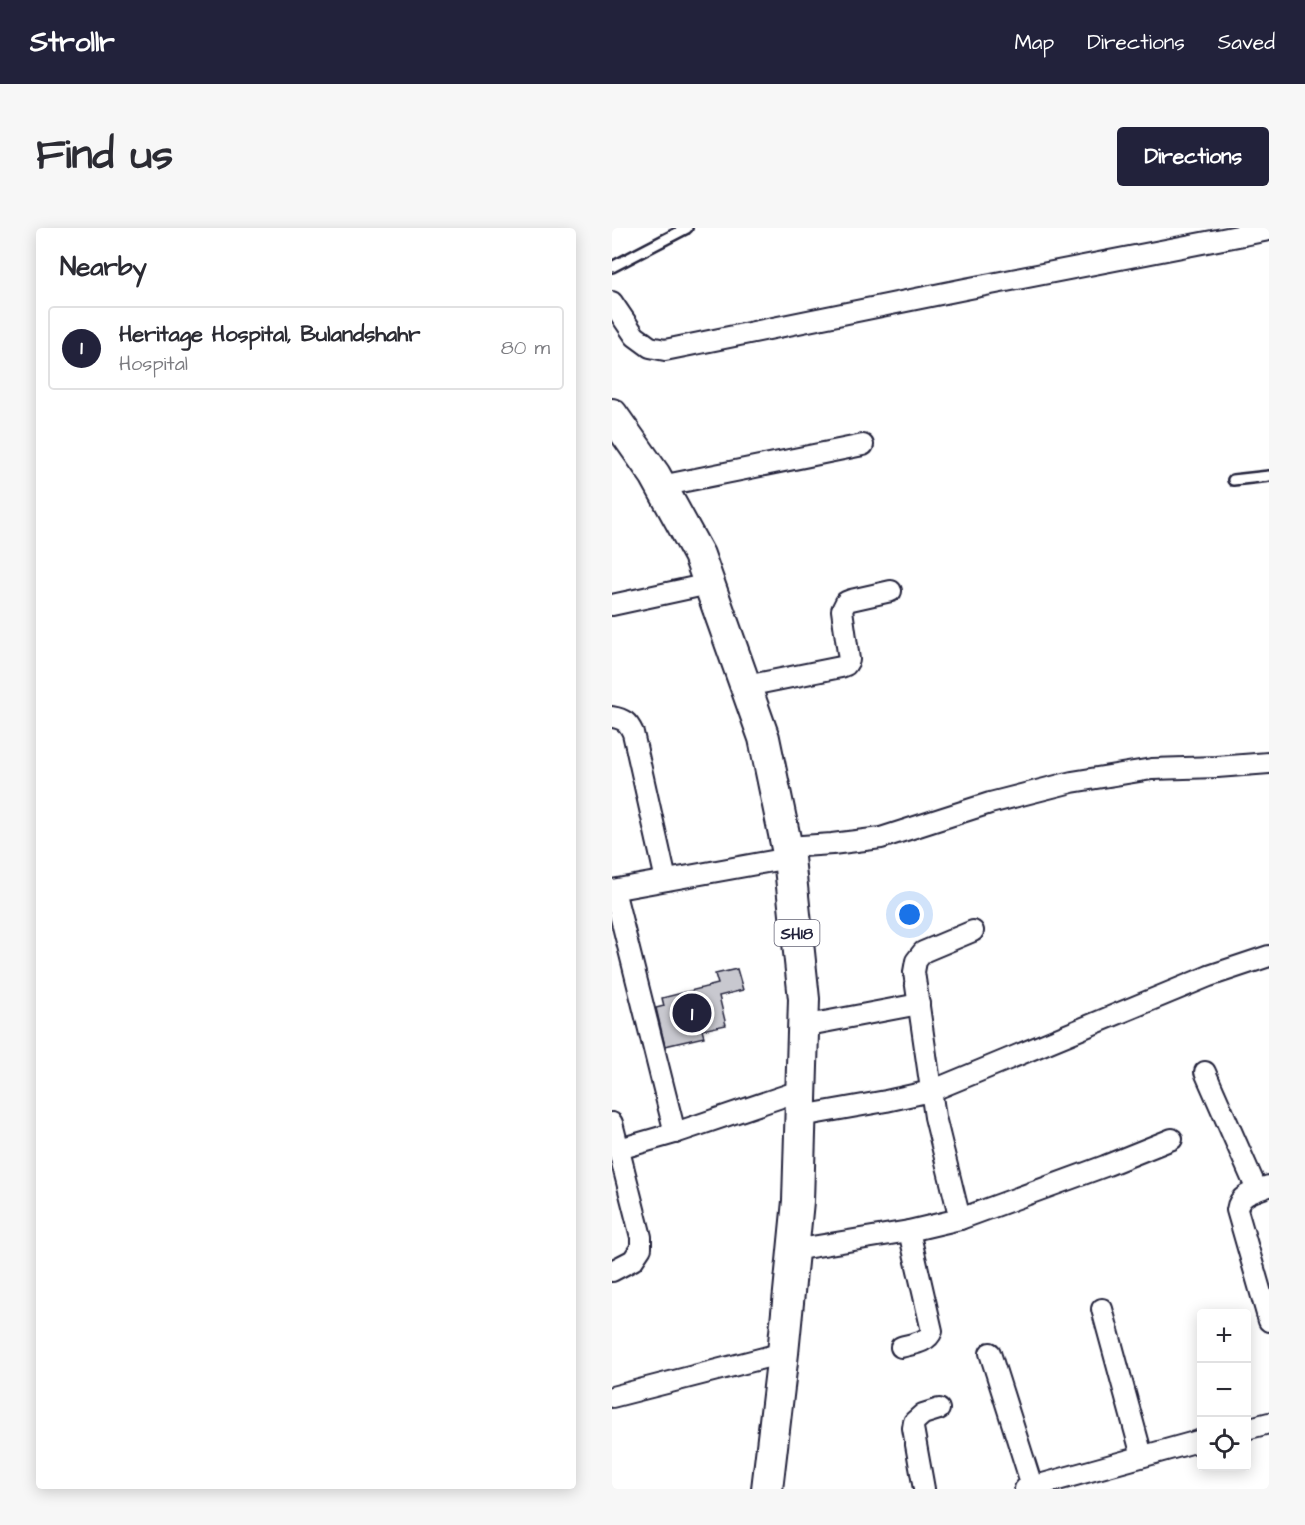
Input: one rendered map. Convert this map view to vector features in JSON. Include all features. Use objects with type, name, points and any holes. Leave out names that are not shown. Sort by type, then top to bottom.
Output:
[{"type":"main road","name":"SH18","points":[[612,414],[655,475],[699,555],[764,738],[788,852],[804,999],[804,1026],[798,1201],[767,1489]]},
{"type":"street","points":[[612,302],[635,336],[650,347],[666,350],[1269,230]]},
{"type":"street","points":[[661,486],[863,446]]},
{"type":"street","points":[[612,605],[709,584]]},
{"type":"street","points":[[746,686],[846,665],[849,660],[842,610],[844,605],[851,600],[891,591]]},
{"type":"street","points":[[612,717],[622,718],[629,723],[633,733],[666,880]]},
{"type":"street","points":[[675,1133],[613,890],[788,852],[881,838],[990,803],[1072,782],[1152,769],[1269,763]]},
{"type":"street","points":[[960,1219],[935,1117],[914,972],[916,961],[922,952],[973,932]]},
{"type":"street","points":[[618,1161],[675,1133],[801,1103],[886,1101],[931,1091],[1188,984],[1269,956]]},
{"type":"street","points":[[804,1026],[919,1004]]},
{"type":"street","points":[[1205,1071],[1263,1188],[1243,1196],[1238,1202],[1237,1210],[1269,1321]]},
{"type":"street","points":[[612,1123],[618,1161],[641,1237],[641,1248],[633,1260],[612,1271]]},
{"type":"street","points":[[793,1250],[909,1231],[960,1219],[1106,1166],[1172,1139]]},
{"type":"street","points":[[901,1347],[927,1339],[932,1331],[909,1231]]},
{"type":"street","points":[[1102,1309],[1142,1456]]},
{"type":"street","points":[[612,1397],[783,1353]]},
{"type":"street","points":[[990,1353],[1030,1488],[1197,1441]]},
{"type":"street","points":[[924,1489],[913,1428],[914,1422],[923,1414],[939,1409]]},
{"type":"street","points":[[1251,1428],[1269,1423]]},
{"type":"lane","points":[[612,267],[687,228]]},
{"type":"lane","points":[[1233,480],[1269,476]]},
{"type":"building","points":[[737,969],[743,990],[719,996],[726,1025],[702,1030],[704,1037],[665,1046],[656,1008],[664,1006],[662,998],[718,984],[715,974]]},
{"type":"place","name":"Heritage Hospital, Bulandshahr","points":[[692,1013]]}]
